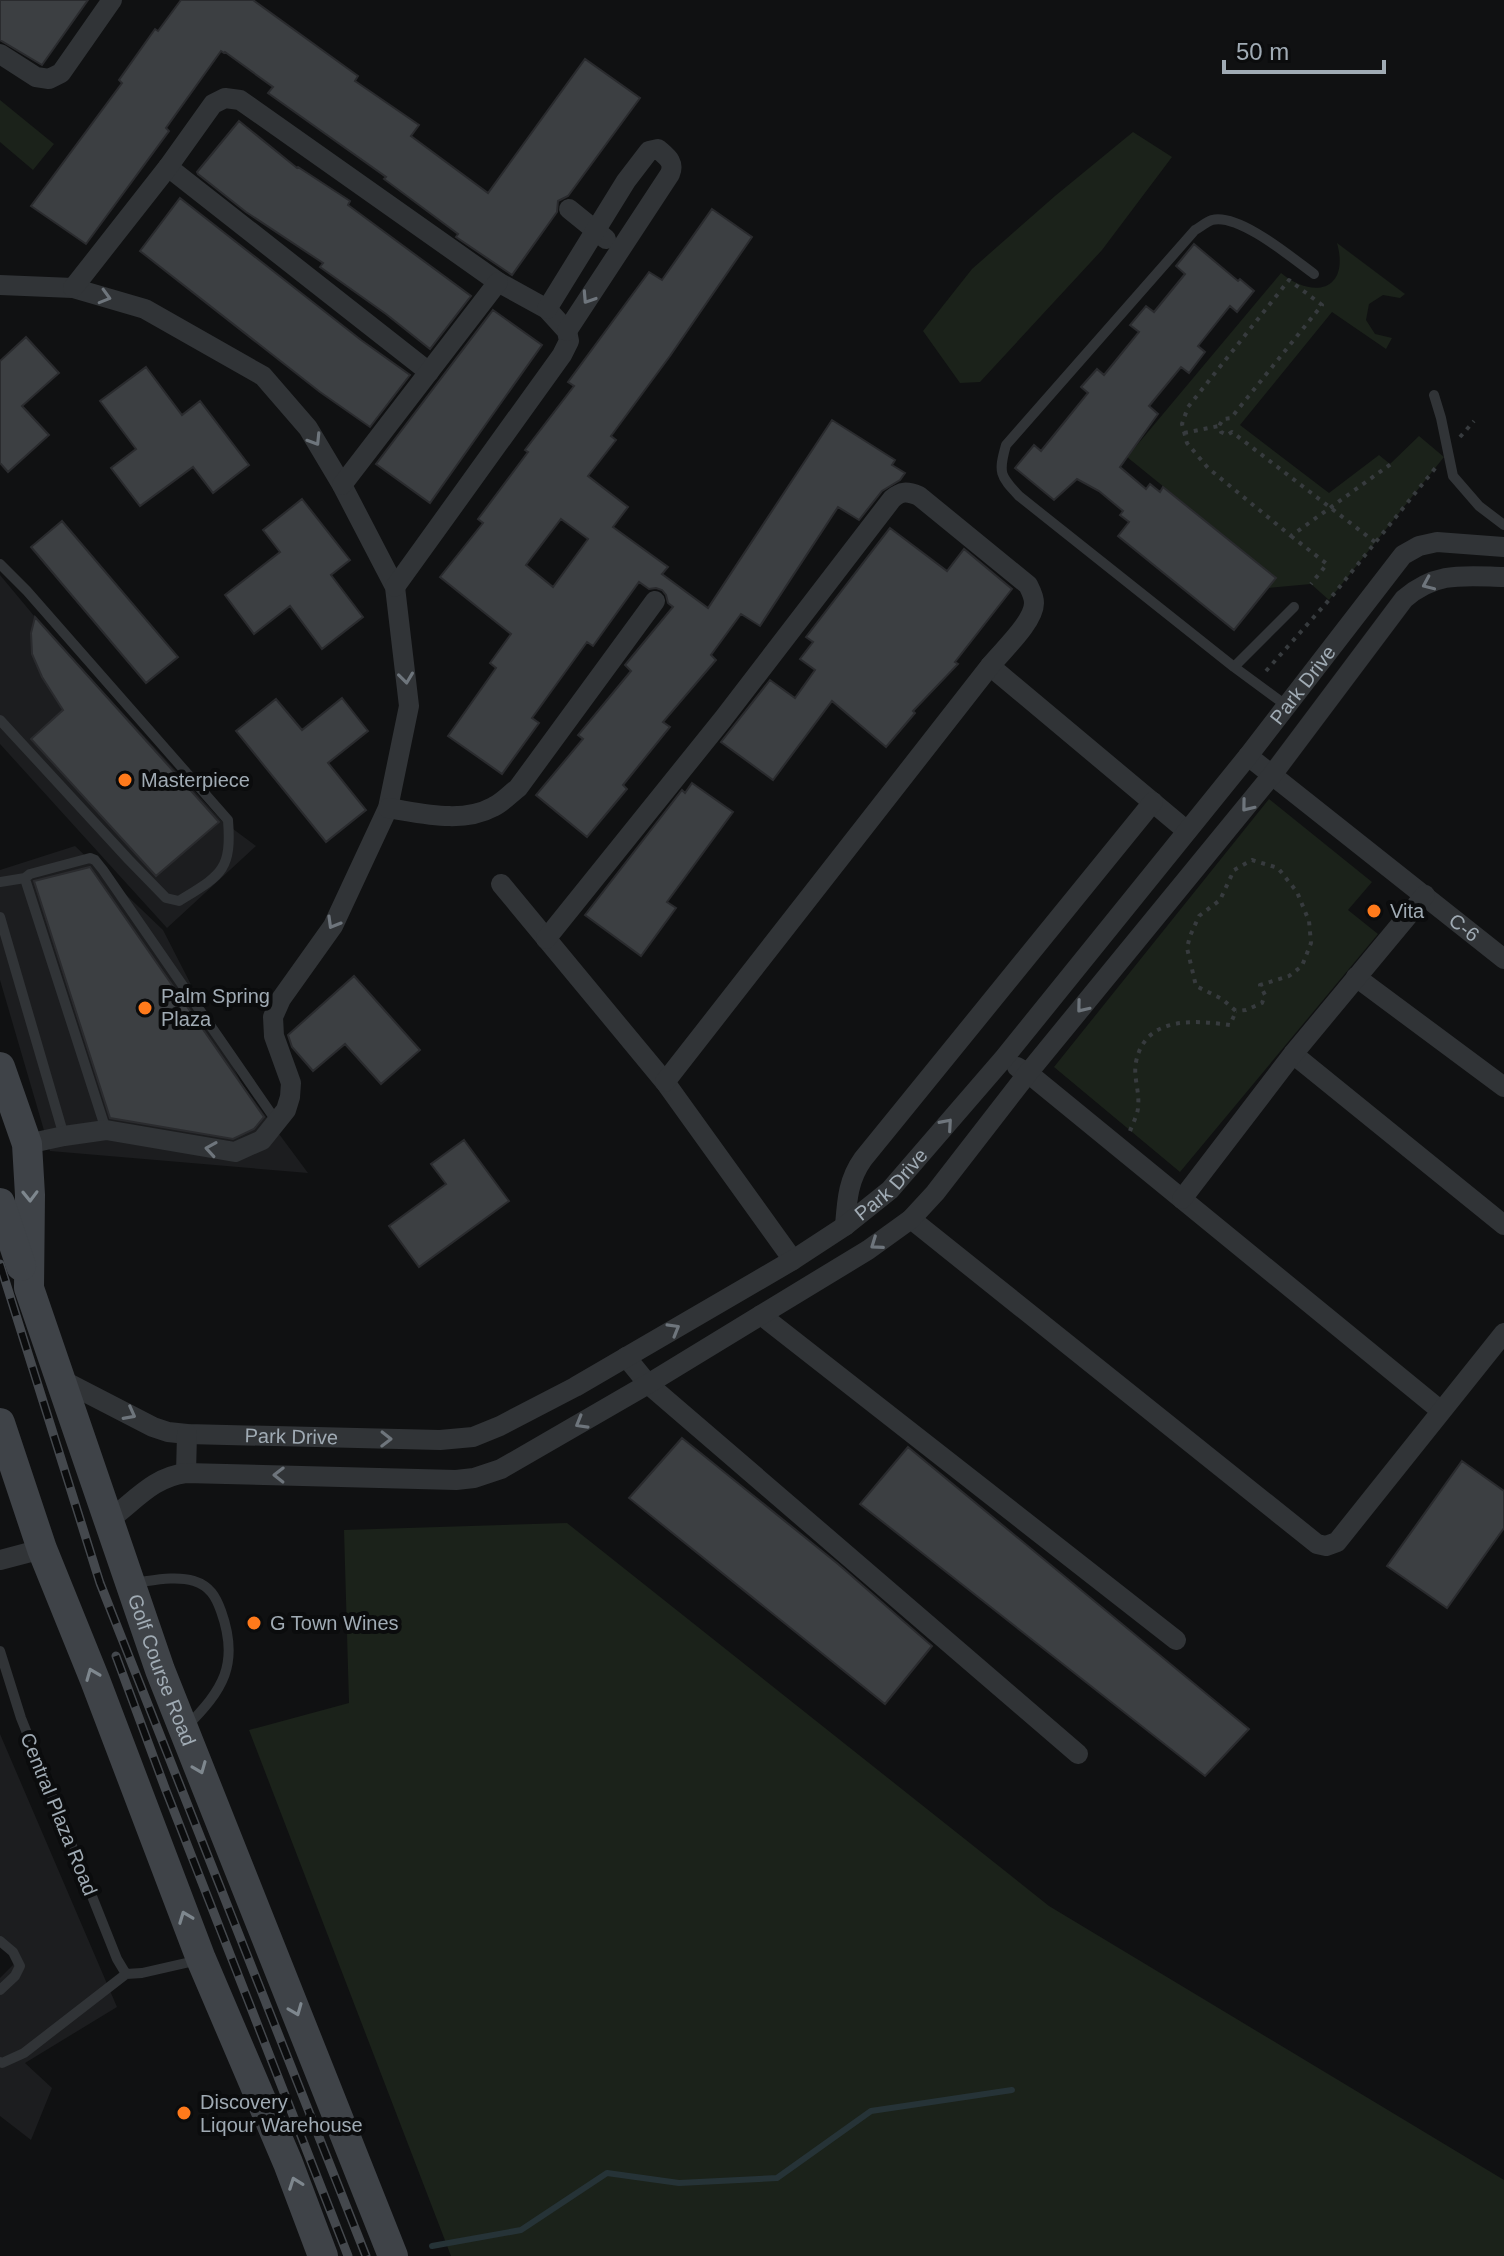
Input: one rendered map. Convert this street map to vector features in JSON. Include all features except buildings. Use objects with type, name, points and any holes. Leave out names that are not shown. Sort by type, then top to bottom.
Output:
[{"type":"main road","name":"Golf Course Road","points":[[0,1067],[27,1144],[29,1288],[160,1670],[393,2256]]},
{"type":"main road","points":[[0,1203],[29,1288]]},
{"type":"main road","points":[[0,1423],[42,1549],[201,1959],[288,2163],[323,2256]]},
{"type":"street","points":[[0,54],[36,77],[49,79],[61,73],[112,0]]},
{"type":"street","points":[[73,288],[213,104],[225,98],[240,100],[498,282],[547,309],[567,331],[569,341],[562,355],[395,587]]},
{"type":"street","points":[[547,309],[626,181],[649,151],[658,149],[672,162],[673,169],[567,331]]},
{"type":"street","points":[[168,167],[429,372]]},
{"type":"street","points":[[626,181],[655,197]]},
{"type":"street","points":[[569,209],[619,250]]},
{"type":"street","points":[[342,485],[498,282]]},
{"type":"street","points":[[0,285],[73,288],[145,309],[263,376],[308,428],[342,485],[395,587],[409,706],[388,808],[333,926],[281,999],[273,1017],[274,1036],[291,1083],[290,1097],[286,1110],[262,1140],[235,1152],[106,1130],[27,1144]]},
{"type":"street","points":[[546,939],[898,494],[908,492],[919,496],[1028,585],[1034,605],[1031,617],[665,1082]]},
{"type":"street","name":"Park Drive","points":[[60,1379],[168,1432],[440,1440],[473,1437],[500,1426],[626,1357],[793,1260],[845,1226],[890,1190],[1004,1058],[1248,756],[1403,555],[1419,546],[1437,542],[1504,547]]},
{"type":"street","name":"Park Drive","points":[[109,1520],[154,1483],[186,1473],[456,1480],[501,1469],[868,1250],[911,1219],[935,1193],[1028,1073],[1272,775],[1411,594],[1434,580],[1455,575],[1504,577]]},
{"type":"street","points":[[388,808],[445,816],[468,816],[493,808],[518,788],[655,601]]},
{"type":"street","points":[[990,666],[1187,831]]},
{"type":"street","name":"C-6","points":[[1248,756],[1504,959]]},
{"type":"street","points":[[845,1226],[848,1188],[853,1173],[863,1159],[1153,802]]},
{"type":"street","points":[[501,884],[665,1082],[793,1260]]},
{"type":"street","points":[[1182,1199],[1293,1054],[1425,895]]},
{"type":"street","points":[[1356,977],[1504,1087]]},
{"type":"street","points":[[1293,1054],[1504,1225]]},
{"type":"street","points":[[1004,1058],[1028,1073],[1440,1410]]},
{"type":"street","points":[[911,1219],[1317,1544],[1326,1546],[1337,1542],[1504,1333]]},
{"type":"street","points":[[761,1315],[1176,1640]]},
{"type":"street","points":[[626,1357],[648,1384],[1078,1754]]},
{"type":"street","points":[[186,1473],[187,1434]]},
{"type":"street","points":[[0,1560],[42,1549]]},
{"type":"lane","points":[[1287,706],[1019,496],[1003,479],[1001,463],[1006,445],[1195,230],[1212,220],[1244,226],[1314,274]]},
{"type":"lane","points":[[1434,395],[1453,476],[1479,506],[1504,525]]},
{"type":"lane","points":[[0,564],[228,820],[229,855],[223,869],[179,901],[166,898],[0,720]]},
{"type":"lane","points":[[1234,667],[1294,607]]},
{"type":"lane","points":[[0,882],[25,878],[86,858],[95,860],[277,1122]]},
{"type":"lane","points":[[25,878],[106,1130]]},
{"type":"lane","points":[[0,917],[64,1136]]},
{"type":"lane","points":[[130,1583],[178,1578],[195,1581],[213,1592],[220,1608],[226,1625],[230,1660],[209,1704],[184,1729]]},
{"type":"lane","name":"Central Plaza Road","points":[[0,1651],[21,1718],[117,1959],[126,1974]]},
{"type":"lane","points":[[0,1941],[13,1952],[20,1966],[15,1976],[0,1990]]},
{"type":"lane","points":[[0,2062],[24,2053],[126,1974],[201,1959]]},
{"type":"path","points":[[1311,584],[1327,564],[1208,468],[1187,443],[1182,424],[1188,407],[1289,280],[1322,305],[1231,418],[1223,419],[1219,426],[1221,432],[1227,435],[1232,432],[1375,542]]},
{"type":"path","points":[[1256,682],[1329,600],[1474,421]]},
{"type":"path","points":[[1184,433],[1219,426]]},
{"type":"path","points":[[1291,536],[1395,461]]},
{"type":"path","points":[[1252,860],[1278,868],[1297,892],[1309,921],[1311,943],[1302,966],[1289,976],[1260,985],[1265,995],[1262,1003],[1236,1011],[1222,999],[1196,986],[1187,948],[1199,916],[1220,900],[1234,870],[1252,860]]},
{"type":"path","points":[[1130,1131],[1138,1108],[1136,1062],[1145,1041],[1157,1028],[1182,1022],[1230,1025],[1236,1011]]},
{"type":"shaded area","points":[[0,100],[54,144],[33,170],[0,142]]},
{"type":"shaded area","points":[[1133,132],[1172,157],[1102,250],[980,382],[960,383],[923,331],[972,269]]},
{"type":"shaded area","points":[[1337,243],[1405,294],[1400,298],[1383,295],[1369,304],[1366,320],[1375,334],[1392,338],[1386,349],[1332,312],[1240,425],[1329,493],[1379,455],[1390,464],[1419,436],[1444,457],[1329,600],[1311,584],[1268,588],[1275,577],[1127,457],[1281,273],[1293,281],[1317,288],[1334,280],[1340,259]]},
{"type":"shaded area","name":"Masterpiece","points":[[0,575],[221,820],[256,846],[167,928],[0,744]]},
{"type":"shaded area","points":[[1269,799],[1372,882],[1348,910],[1378,934],[1180,1172],[1054,1067]]},
{"type":"shaded area","name":"Palm Spring Plaza","points":[[75,846],[163,930],[242,1084],[308,1173],[50,1151],[0,980],[0,870]]},
{"type":"shaded area","points":[[567,1523],[1049,1906],[1504,2180],[1504,2256],[451,2256],[249,1730],[349,1703],[344,1530]]},
{"type":"shaded area","points":[[0,1734],[117,2007],[25,2063],[52,2088],[31,2140],[0,2116],[0,1978],[17,1961],[0,1946]]},
{"type":"waterway","points":[[432,2246],[521,2230],[607,2173],[679,2183],[777,2178],[871,2111],[1012,2090]]},
{"type":"railway","points":[[0,1264],[100,1583],[366,2256]]},
{"type":"railway","points":[[116,1656],[348,2256]]},
{"type":"place","name":"Masterpiece","points":[[125,780]]},
{"type":"place","name":"Vita","points":[[1374,911]]},
{"type":"place","name":"Palm Spring Plaza","points":[[145,1008]]},
{"type":"place","name":"G Town Wines","points":[[254,1623]]},
{"type":"place","name":"Discovery Liqour Warehouse","points":[[184,2113]]}]
